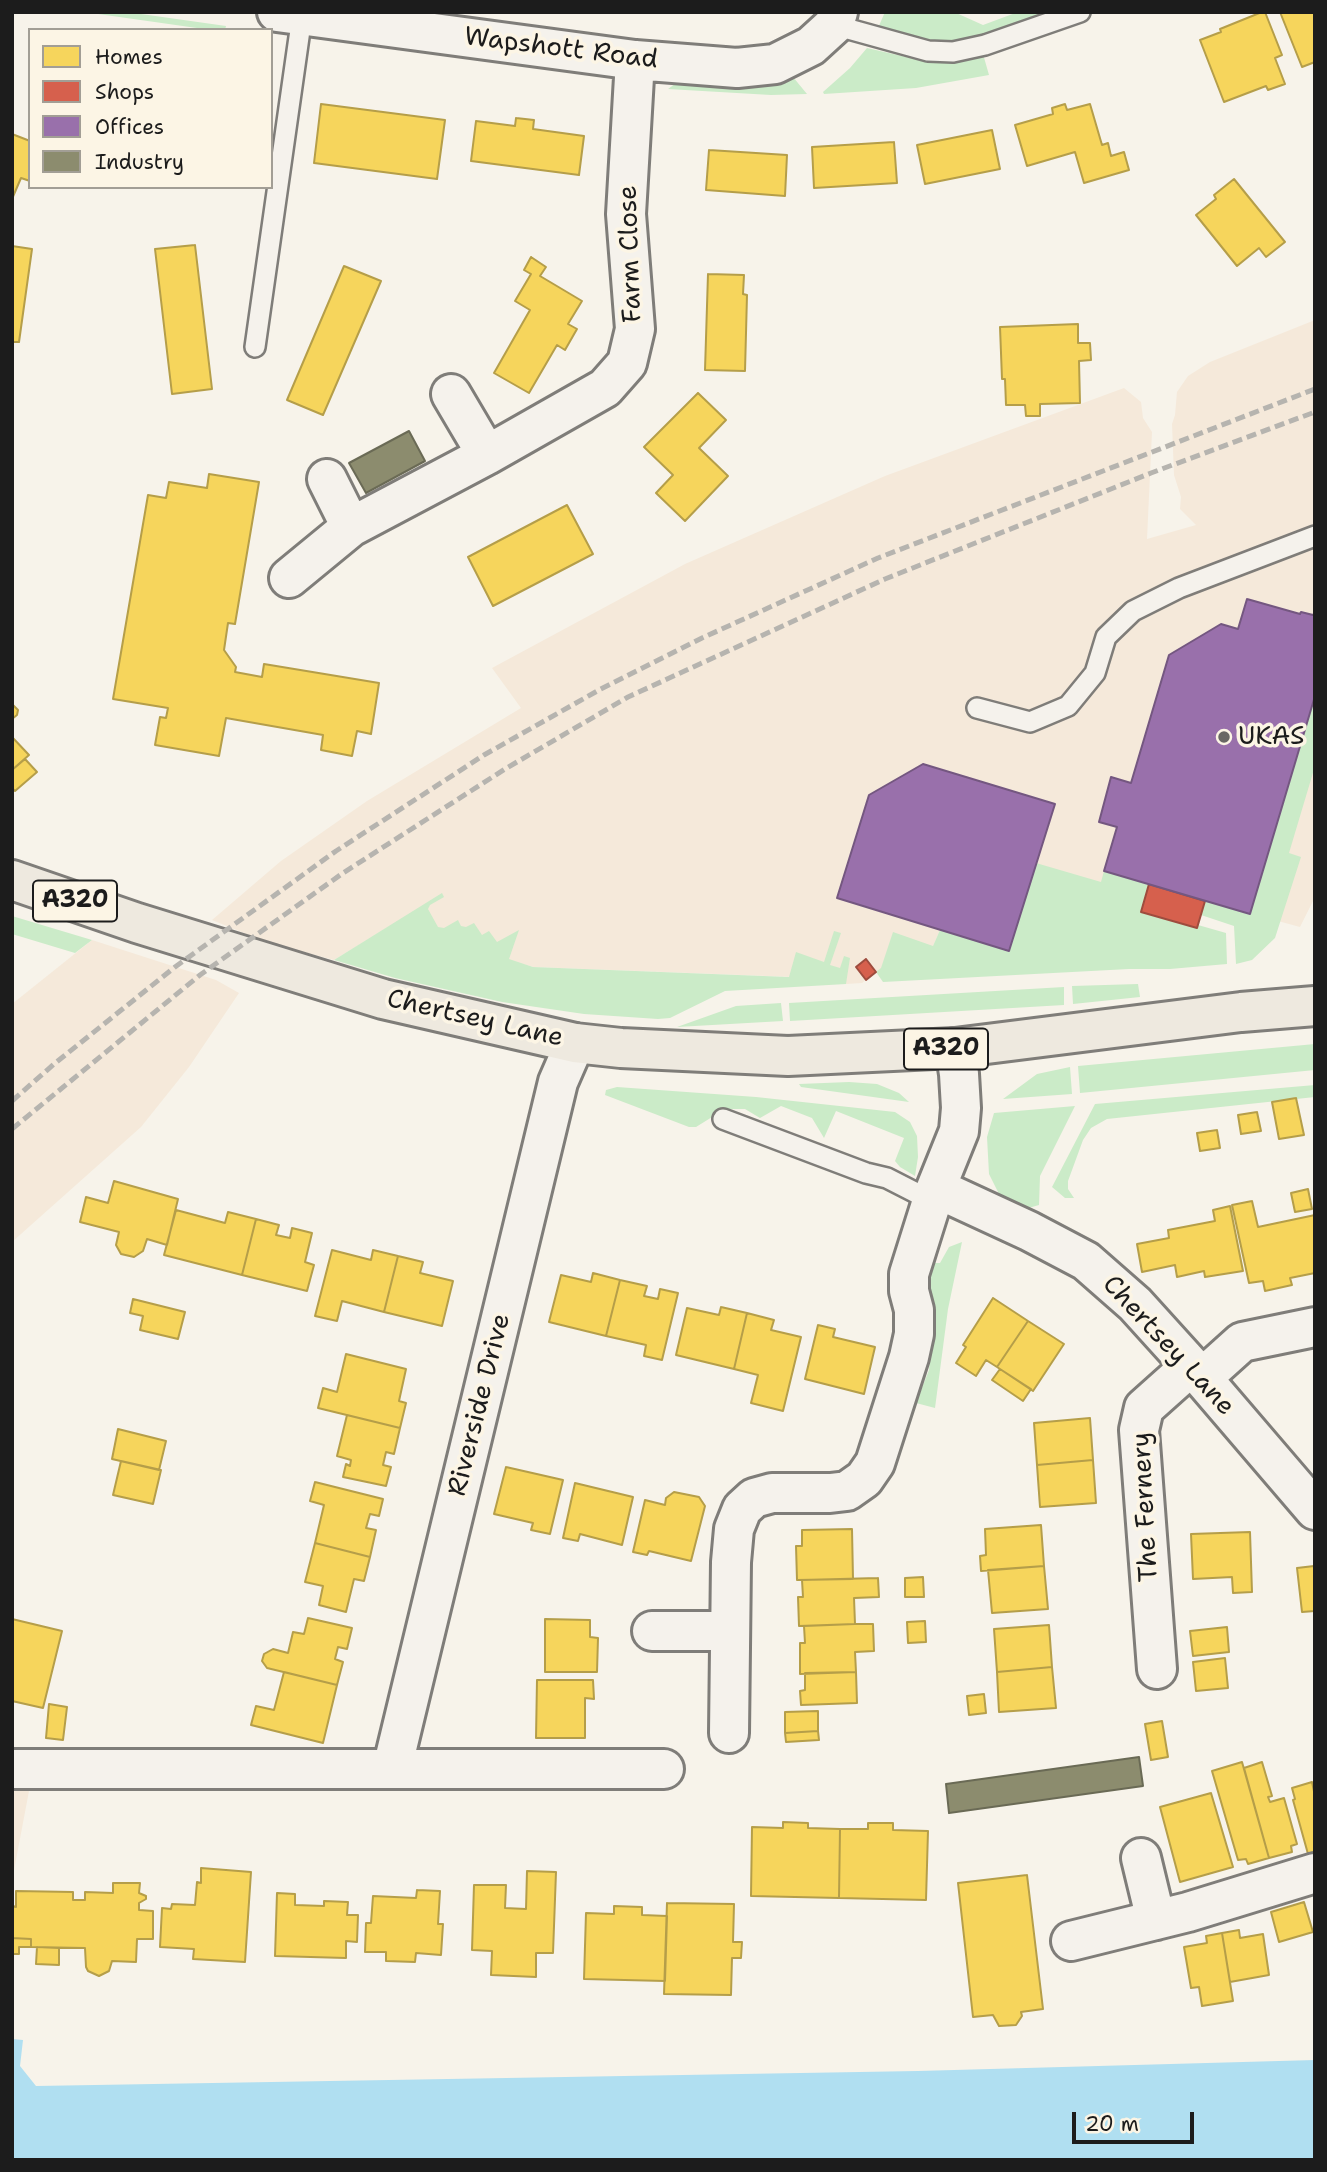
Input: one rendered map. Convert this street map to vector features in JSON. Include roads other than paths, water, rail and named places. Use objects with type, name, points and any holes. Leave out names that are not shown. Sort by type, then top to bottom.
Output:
[{"type":"main road","name":"Chertsey Lane","points":[[12,880],[137,923],[383,999],[575,1043],[621,1048],[788,1056],[955,1048],[1241,1012],[1315,1006]]},
{"type":"street","name":"Wapshott Road","points":[[290,14],[635,60],[737,68],[775,64],[811,47],[836,19]]},
{"type":"street","name":"Farm Close","points":[[289,578],[351,527],[487,455],[605,388],[627,363],[635,329],[626,215],[635,60]]},
{"type":"street","points":[[451,394],[487,455]]},
{"type":"street","points":[[327,479],[351,527]]},
{"type":"street","name":"Riverside Drive","points":[[392,1769],[558,1083],[575,1043]]},
{"type":"street","points":[[729,1733],[734,1529],[742,1509],[754,1499],[772,1493],[830,1493],[847,1490],[864,1479],[875,1463],[914,1334],[914,1310],[908,1275],[934,1195],[959,1131],[961,1108],[955,1048]]},
{"type":"street","name":"Chertsey Lane","points":[[934,1195],[1029,1231],[1086,1261],[1135,1304],[1315,1510]]},
{"type":"street","name":"The Fernery","points":[[1157,1669],[1139,1430],[1144,1409],[1241,1342],[1315,1326]]},
{"type":"street","points":[[652,1631],[730,1631]]},
{"type":"street","points":[[12,1769],[664,1769]]},
{"type":"street","points":[[1141,1858],[1156,1920]]},
{"type":"street","points":[[1071,1941],[1156,1920],[1315,1873]]},
{"type":"lane","name":"Wapshott Road","points":[[836,19],[928,51],[953,52],[985,45],[1080,12]]},
{"type":"lane","points":[[273,176],[290,14]]},
{"type":"lane","points":[[255,347],[272,189]]},
{"type":"lane","points":[[977,708],[1030,722],[1068,706],[1095,673],[1106,637],[1133,611],[1178,587],[1315,536]]},
{"type":"lane","name":"Chertsey Lane","points":[[723,1119],[866,1173],[934,1195]]},
{"type":"water","points":[[12,2039],[23,2040],[20,2066],[36,2086],[918,2071],[1315,2060],[1315,2160],[12,2160]]},
{"type":"railway","points":[[12,1101],[175,967],[336,851],[484,755],[599,690],[702,638],[878,558],[1315,389]]},
{"type":"railway","points":[[12,1129],[200,975],[343,873],[505,769],[628,697],[885,579],[1151,473],[1315,412]]},
{"type":"place","name":"UKAS","points":[[1224,737]]}]
